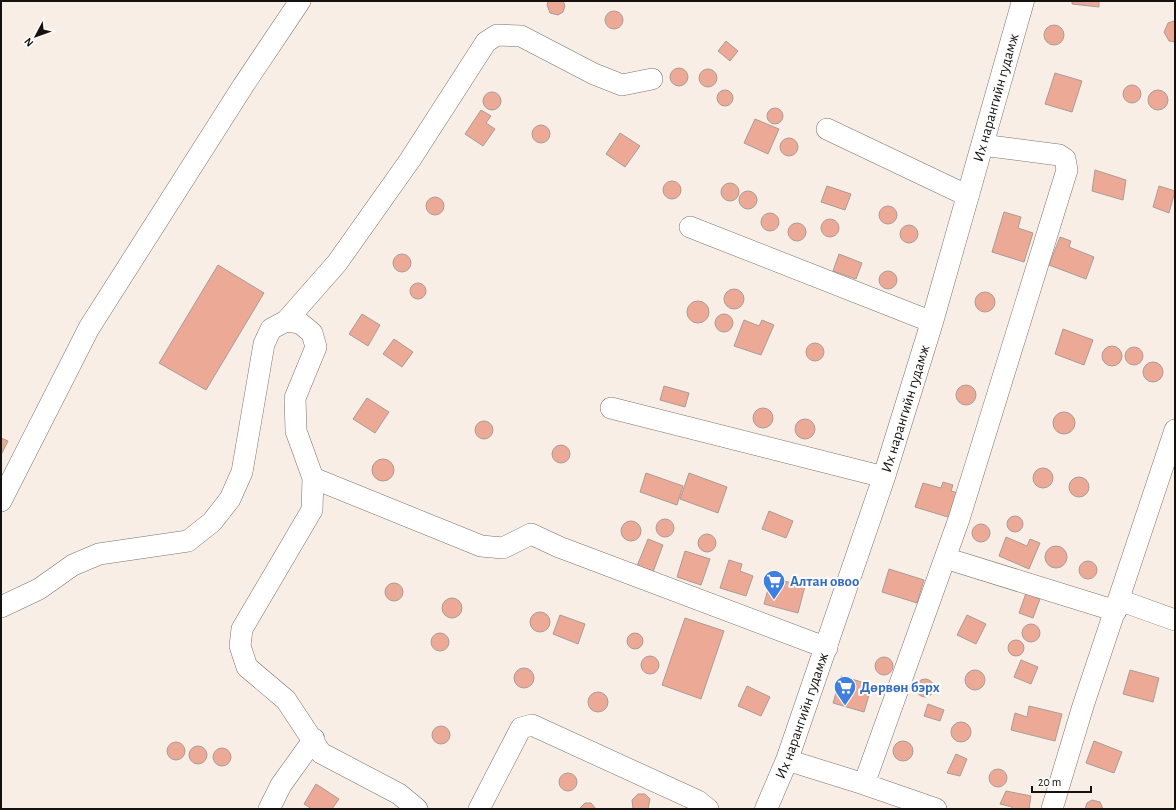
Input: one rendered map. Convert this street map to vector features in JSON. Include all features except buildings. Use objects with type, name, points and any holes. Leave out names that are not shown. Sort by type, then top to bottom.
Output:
[{"type":"main road","name":"Их нарангийн гудамж","points":[[766,809],[787,760],[884,477],[932,322],[1023,1]]},
{"type":"street","points":[[1,501],[89,328],[243,86],[300,1]]},
{"type":"street","points":[[1,607],[39,589],[80,562],[99,554],[188,541],[212,522],[230,499],[242,472],[264,344],[271,329],[286,321],[337,263],[410,160],[486,42],[497,35],[521,36],[594,74],[622,85],[652,79]]},
{"type":"street","points":[[827,129],[968,196]]},
{"type":"street","points":[[864,784],[945,558],[1067,170],[1065,159],[1060,155],[982,146]]},
{"type":"street","points":[[690,227],[932,322]]},
{"type":"street","points":[[286,321],[300,323],[312,334],[316,347],[295,398],[296,431],[313,478],[312,510],[242,629],[240,646],[247,667],[286,700],[314,739],[321,753],[399,794],[417,809]]},
{"type":"street","points":[[611,408],[884,477]]},
{"type":"street","points":[[1052,809],[1084,706],[1118,606],[1142,525],[1175,430]]},
{"type":"street","points":[[313,478],[481,546],[503,548],[531,534],[559,547],[826,648]]},
{"type":"street","points":[[945,558],[1118,606],[1175,620]]},
{"type":"street","points":[[479,809],[521,728],[532,725],[698,801],[708,809]]},
{"type":"street","points":[[269,809],[281,785],[314,739]]},
{"type":"street","points":[[787,760],[864,784],[936,809]]},
{"type":"place","name":"Алтан овоо","points":[[774,600]]},
{"type":"place","name":"Дөрвөн бэрх","points":[[845,706]]}]
